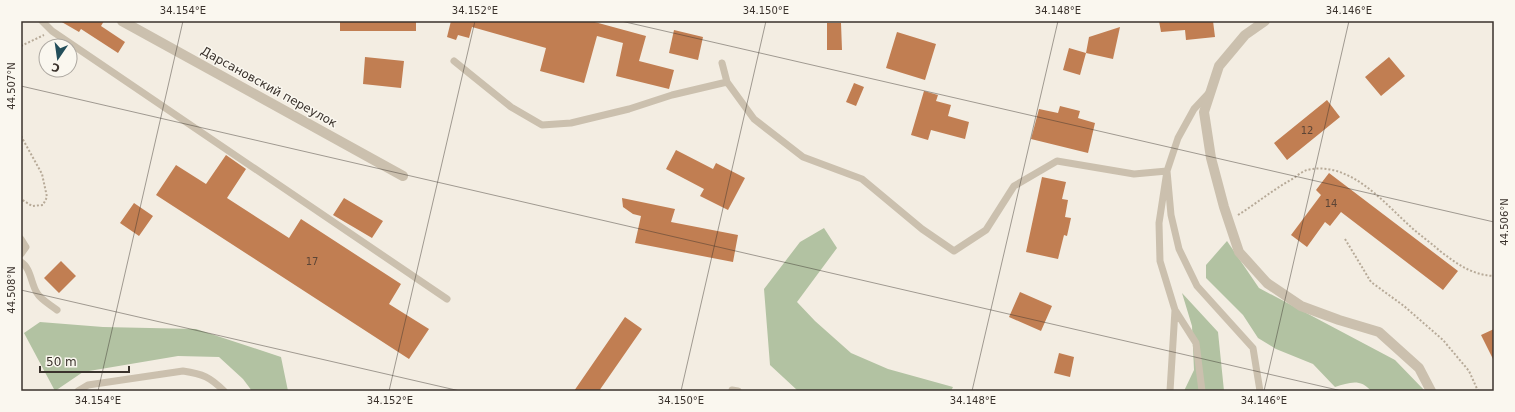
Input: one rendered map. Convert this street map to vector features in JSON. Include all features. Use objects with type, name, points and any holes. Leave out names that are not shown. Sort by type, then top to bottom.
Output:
[{"type":"street","name":"Дарсановский переулок","points":[[122,21],[404,176]]},
{"type":"street","points":[[1265,21],[1245,35],[1219,66],[1204,112],[1211,158],[1239,252],[1267,283],[1301,306],[1339,320],[1379,332],[1419,368],[1431,391]]},
{"type":"lane","points":[[42,21],[52,31],[447,299]]},
{"type":"lane","points":[[454,61],[511,107],[542,124],[571,123],[629,109],[672,95],[727,82]]},
{"type":"lane","points":[[722,63],[727,82],[754,119],[803,157],[862,178],[922,229],[954,250],[986,230],[1014,186],[1057,161],[1134,174],[1167,171]]},
{"type":"lane","points":[[1202,391],[1196,343],[1175,310],[1160,261],[1159,223],[1167,171],[1178,138],[1194,109],[1211,92]]},
{"type":"lane","points":[[1167,171],[1171,215],[1179,249],[1197,286],[1252,348],[1260,391]]},
{"type":"lane","points":[[21,239],[26,247],[21,254]]},
{"type":"lane","points":[[21,262],[23,262],[28,269],[38,294],[57,310]]},
{"type":"lane","points":[[1170,391],[1175,310]]},
{"type":"lane","points":[[78,391],[88,385],[183,371],[198,374],[212,380],[224,391]]},
{"type":"path","points":[[21,46],[52,31]]},
{"type":"path","points":[[21,136],[42,174],[47,197],[43,205],[32,206],[21,199]]},
{"type":"path","points":[[1229,221],[1273,189],[1307,170],[1330,169],[1357,180],[1389,205],[1411,228],[1460,267],[1486,276],[1494,276]]},
{"type":"path","points":[[1345,239],[1371,282],[1404,306],[1443,340],[1469,371],[1478,391]]},
{"type":"green space","points":[[824,228],[837,248],[797,302],[815,321],[851,353],[888,369],[953,387],[951,391],[801,391],[797,390],[770,365],[764,289],[800,242]]},
{"type":"green space","points":[[1227,241],[1259,288],[1395,360],[1425,391],[1371,391],[1363,384],[1358,383],[1345,384],[1335,387],[1313,364],[1276,349],[1258,338],[1243,315],[1206,278],[1206,265]]},
{"type":"green space","points":[[1182,293],[1218,332],[1224,391],[1184,391],[1194,370],[1192,326]]},
{"type":"green space","points":[[40,322],[103,327],[196,329],[281,357],[288,391],[252,391],[243,379],[219,357],[178,356],[83,372],[55,391],[24,333]]},
{"type":"building","points":[[60,21],[104,21],[101,26],[125,42],[118,53],[81,29],[79,32]]},
{"type":"building","points":[[340,21],[416,21],[416,31],[340,31]]},
{"type":"building","points":[[451,21],[591,21],[646,36],[639,61],[674,70],[669,89],[616,76],[623,43],[597,36],[584,83],[540,71],[546,48],[472,27],[469,38],[458,35],[456,40],[447,37]]},
{"type":"building","points":[[1159,21],[1213,21],[1215,37],[1186,40],[1185,30],[1161,32]]},
{"type":"building","points":[[827,23],[841,23],[842,50],[827,50]]},
{"type":"building","points":[[1120,27],[1113,59],[1086,53],[1089,37]]},
{"type":"building","points":[[674,30],[703,37],[698,60],[669,53]]},
{"type":"building","points":[[897,32],[936,44],[925,80],[886,68]]},
{"type":"building","points":[[1069,48],[1086,53],[1080,75],[1063,70]]},
{"type":"building","points":[[365,57],[404,61],[401,88],[363,84]]},
{"type":"building","points":[[1389,57],[1405,76],[1381,96],[1365,77]]},
{"type":"building","points":[[854,83],[864,87],[856,106],[846,102]]},
{"type":"building","points":[[924,91],[938,95],[936,101],[951,105],[948,116],[969,122],[965,139],[931,130],[928,140],[911,135]]},
{"type":"building","points":[[1327,100],[1340,117],[1287,160],[1274,143]]},
{"type":"building","points":[[1060,106],[1080,111],[1078,118],[1095,123],[1088,153],[1031,139],[1039,109],[1058,113]]},
{"type":"building","points":[[676,150],[713,169],[716,163],[745,178],[728,210],[700,196],[704,189],[666,169]]},
{"type":"building","points":[[226,155],[246,169],[227,198],[289,238],[301,219],[401,284],[389,304],[429,329],[409,359],[156,195],[176,165],[206,184]]},
{"type":"building","points":[[1329,173],[1458,271],[1443,290],[1341,212],[1330,226],[1325,222],[1307,247],[1291,235],[1321,195],[1316,190]]},
{"type":"building","points":[[1042,177],[1066,182],[1062,199],[1068,200],[1065,217],[1071,218],[1067,236],[1064,235],[1058,259],[1026,252]]},
{"type":"building","points":[[344,198],[383,221],[372,238],[333,215]]},
{"type":"building","points":[[622,198],[675,209],[671,222],[738,235],[733,262],[635,243],[641,216],[633,214],[623,207]]},
{"type":"building","points":[[134,203],[153,216],[139,236],[120,223]]},
{"type":"building","points":[[61,261],[76,276],[59,293],[44,278]]},
{"type":"building","points":[[1020,292],[1052,306],[1041,331],[1009,317]]},
{"type":"building","points":[[625,317],[642,329],[599,391],[574,391]]},
{"type":"building","points":[[1494,329],[1494,361],[1481,335]]},
{"type":"building","points":[[1059,353],[1074,357],[1070,377],[1054,373]]}]
